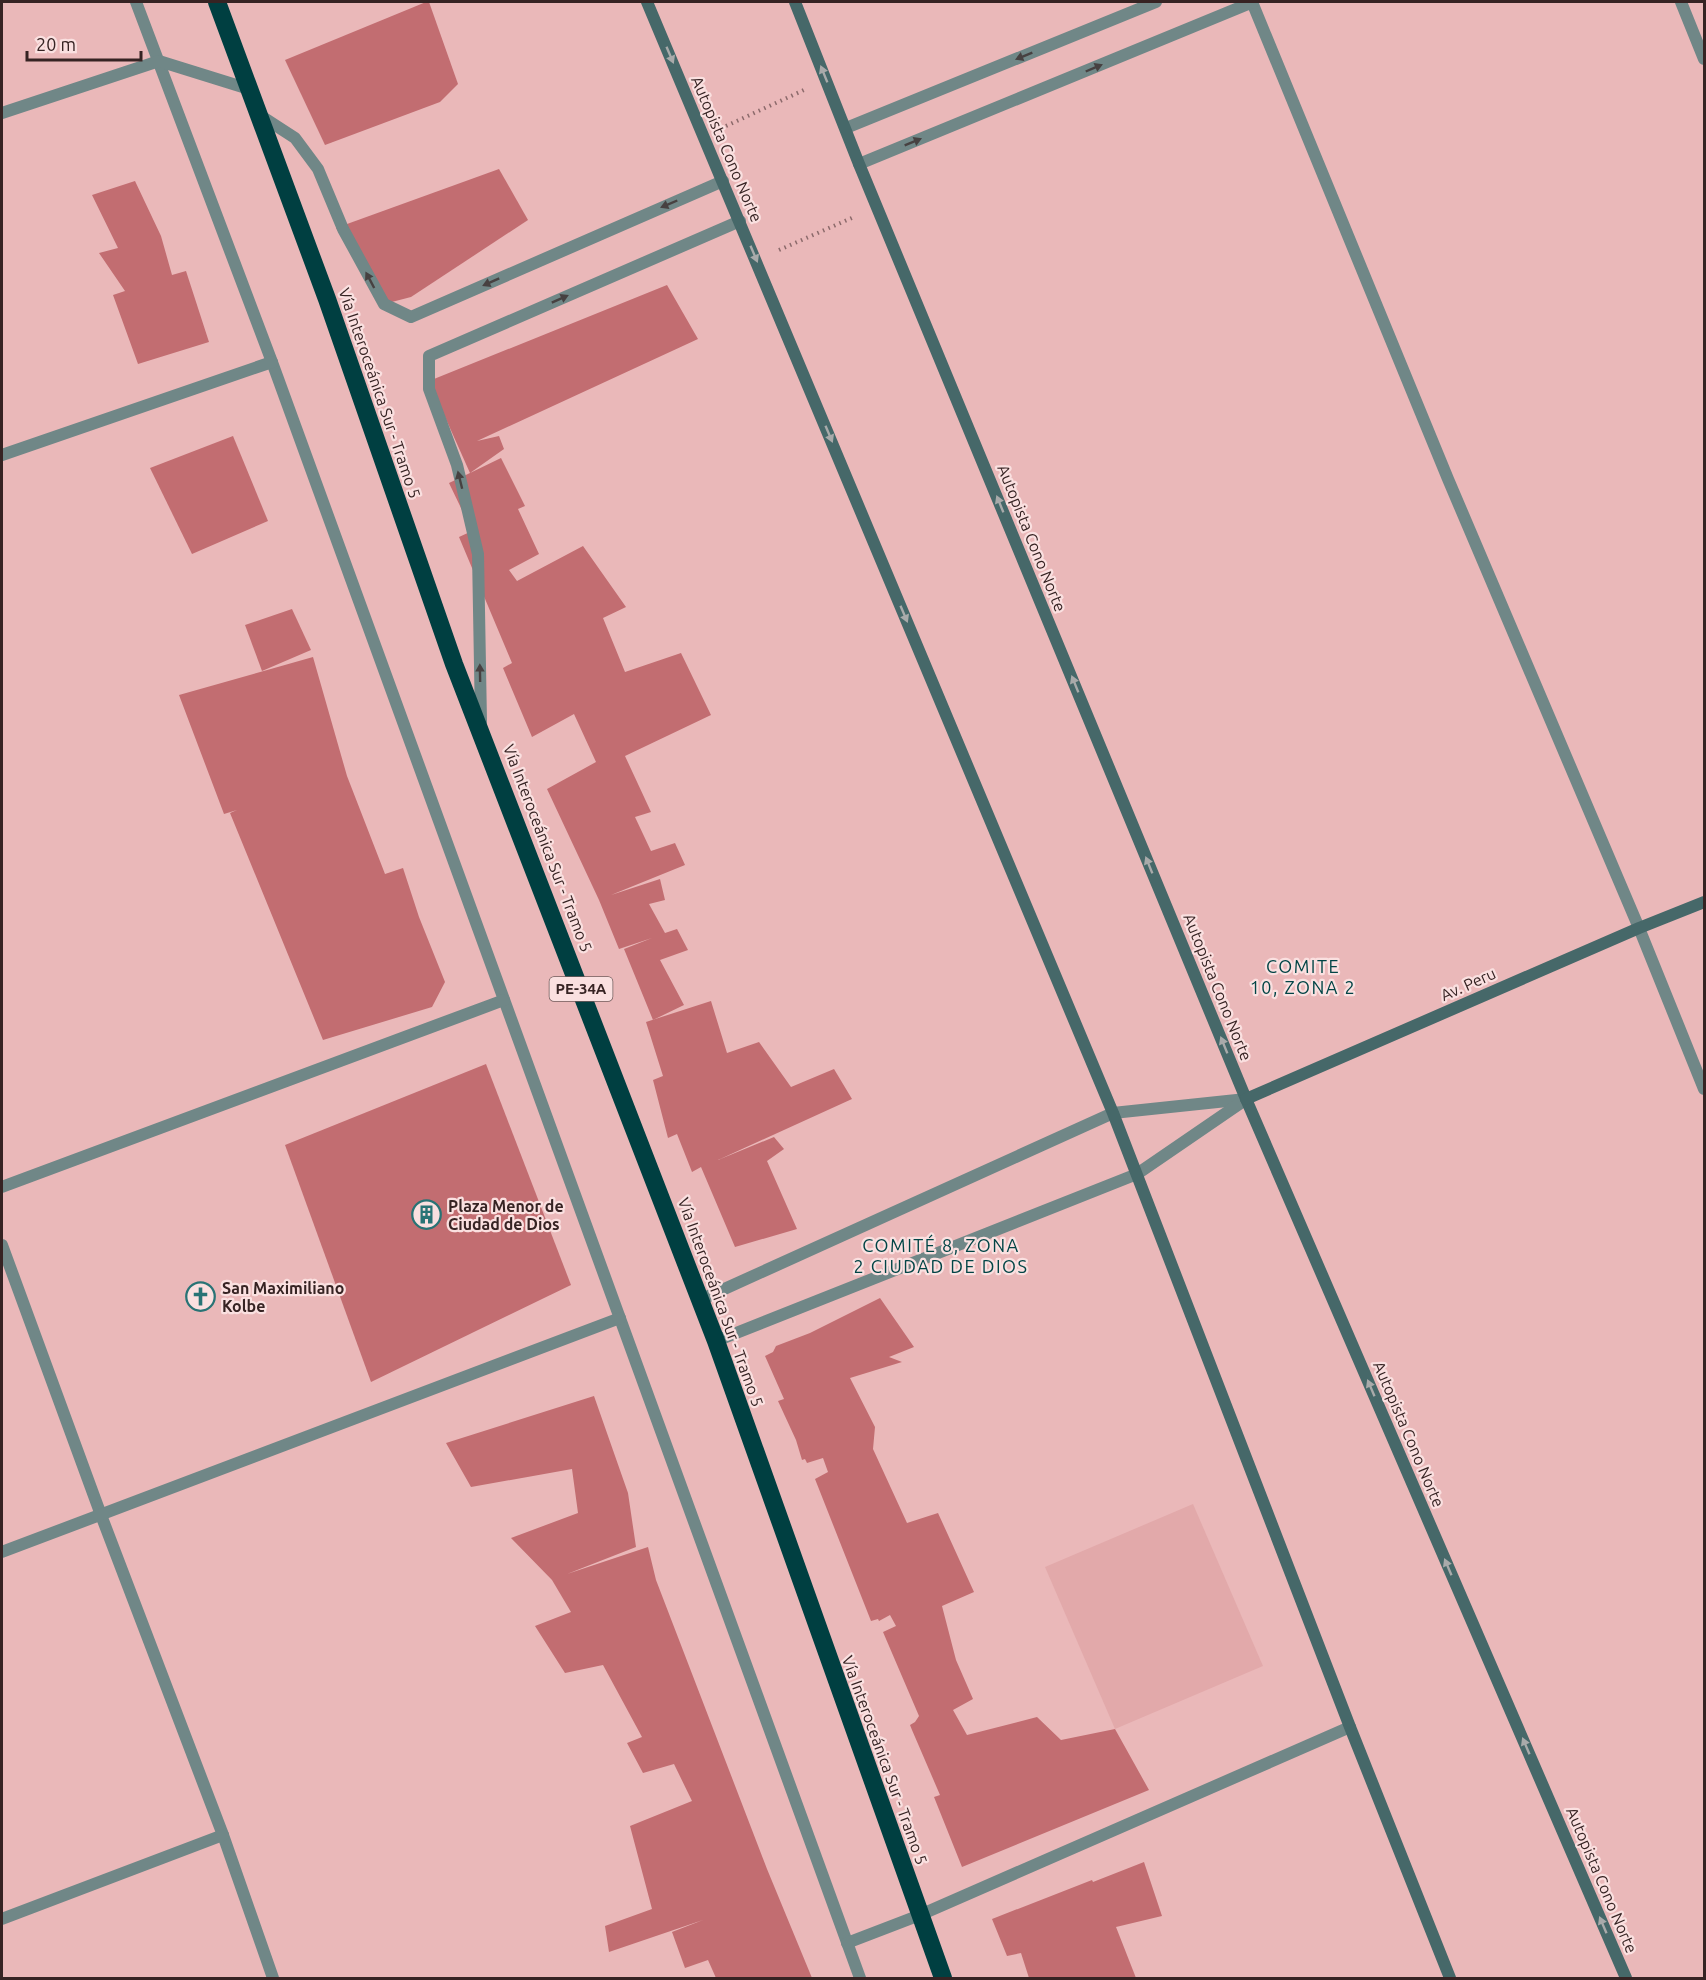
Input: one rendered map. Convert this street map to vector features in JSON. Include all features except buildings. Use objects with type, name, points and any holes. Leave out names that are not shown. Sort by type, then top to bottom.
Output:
[{"type":"highway","name":"Vía Interoceánica Sur - Tramo 5","points":[[217,2],[327,299],[454,664],[716,1341],[943,1978]]},
{"type":"main road","name":"Autopista Cono Norte","points":[[647,2],[1113,1113],[1449,1978]]},
{"type":"main road","name":"Autopista Cono Norte","points":[[795,2],[859,164],[1246,1099],[1626,1978]]},
{"type":"main road","name":"Av. Peru","points":[[1246,1099],[1704,902]]},
{"type":"street","points":[[136,2],[272,362],[860,1978]]},
{"type":"street","points":[[846,128],[1156,2]]},
{"type":"street","points":[[859,164],[1253,2],[1444,468],[1639,928],[1704,1089]]},
{"type":"street","points":[[1681,2],[1704,59]]},
{"type":"street","points":[[2,113],[159,61],[249,89]]},
{"type":"street","points":[[258,114],[296,138],[318,169],[343,229],[384,304],[411,317],[723,181]]},
{"type":"street","points":[[481,732],[478,555],[457,465],[429,389],[429,356],[740,221]]},
{"type":"street","points":[[2,455],[272,362]]},
{"type":"street","points":[[2,1187],[504,1000]]},
{"type":"street","points":[[700,1300],[1113,1113],[1246,1099]]},
{"type":"street","points":[[716,1341],[1137,1174],[1246,1099]]},
{"type":"street","points":[[2,1245],[100,1515],[223,1835],[273,1978]]},
{"type":"street","points":[[2,1552],[620,1318]]},
{"type":"street","points":[[847,1943],[920,1915],[1350,1728]]},
{"type":"street","points":[[2,1919],[223,1835]]},
{"type":"path","points":[[704,135],[826,80]]},
{"type":"path","points":[[756,260],[877,207]]},
{"type":"shaded area","points":[[1193,1504],[1263,1666],[1115,1729],[1045,1567]]},
{"type":"place","name":"Plaza Menor de Ciudad de Dios","points":[[427,1215]]},
{"type":"place","name":"San Maximiliano Kolbe","points":[[201,1297]]},
{"type":"district","name":"COMITE 10, ZONA 2","points":[[1303,977]]},
{"type":"district","name":"COMITÉ 8, ZONA 2 CIUDAD DE DIOS","points":[[941,1256]]}]
